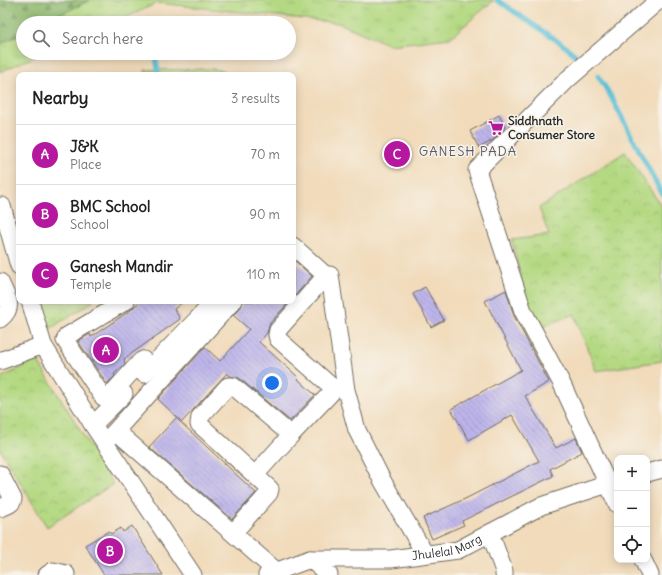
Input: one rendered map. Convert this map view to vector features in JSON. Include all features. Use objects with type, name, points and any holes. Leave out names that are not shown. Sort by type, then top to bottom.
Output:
[{"type":"street","points":[[612,482],[522,311],[477,170],[568,79],[659,0]]},
{"type":"street","points":[[2,206],[16,255]]},
{"type":"street","points":[[255,475],[331,393],[332,389],[331,386],[278,339],[278,330],[323,279],[323,274],[296,249]]},
{"type":"street","points":[[330,275],[346,390],[357,430],[382,480],[425,554]]},
{"type":"street","points":[[0,282],[9,305],[7,313],[0,319]]},
{"type":"street","points":[[31,304],[43,345],[94,425],[234,532],[272,573]]},
{"type":"street","points":[[121,304],[67,336],[65,340],[103,397],[106,398],[108,398],[141,360],[151,366]]},
{"type":"street","points":[[161,342],[197,304]]},
{"type":"street","points":[[94,425],[211,304]]},
{"type":"street","points":[[111,437],[230,304]]},
{"type":"street","points":[[1,358],[43,345]]},
{"type":"street","points":[[234,532],[270,491],[269,488],[199,424],[200,417],[228,386],[236,387],[291,435]]},
{"type":"street","points":[[111,437],[193,575]]},
{"type":"street","points":[[650,472],[662,469]]},
{"type":"street","points":[[0,474],[13,499],[10,504],[0,508]]},
{"type":"street","name":"Jhulelal Marg","points":[[272,573],[310,559],[391,559],[458,550],[542,506],[612,482]]},
{"type":"street","points":[[490,533],[504,571],[504,575]]},
{"type":"street","points":[[310,559],[329,575]]},
{"type":"street","points":[[644,563],[650,575]]},
{"type":"street","points":[[47,575],[53,571],[66,575]]},
{"type":"green space","points":[[0,0],[90,0],[57,16],[16,16],[16,36],[0,44]]},
{"type":"green space","points":[[90,0],[494,0],[450,38],[390,45],[339,23],[296,18],[296,16],[276,16],[158,3],[129,16],[57,16]]},
{"type":"green space","points":[[16,36],[16,60],[27,60],[0,72],[0,44]]},
{"type":"green space","points":[[214,69],[228,72],[145,72],[145,70]]},
{"type":"green space","points":[[625,152],[662,207],[662,361],[596,371],[574,314],[538,329],[524,293],[512,240],[549,235],[539,208]]},
{"type":"green space","points":[[43,304],[89,304],[48,330]]},
{"type":"green space","points":[[37,360],[113,484],[47,527],[0,449],[0,378]]},
{"type":"building","points":[[499,115],[505,127],[493,140],[479,148],[470,131]]},
{"type":"building","points":[[296,262],[312,276],[296,295]]},
{"type":"building","points":[[425,287],[444,320],[431,327],[413,294]]},
{"type":"building","points":[[506,290],[514,316],[549,382],[525,396],[556,448],[576,438],[582,452],[550,469],[553,476],[462,521],[464,525],[432,539],[423,518],[467,498],[539,461],[512,415],[469,440],[451,409],[521,370],[485,301]]},
{"type":"building","points":[[137,304],[180,304],[174,309],[180,319],[124,359],[125,364],[114,374],[115,376],[107,384],[78,341],[90,334],[91,337],[131,310]]},
{"type":"building","points":[[242,304],[287,304],[270,323],[267,333],[259,342],[298,377],[297,378],[315,395],[290,421],[239,378],[230,376],[227,373],[182,422],[158,399],[205,347],[220,361],[249,329],[233,315]]},
{"type":"building","points":[[176,418],[256,493],[232,519],[149,447]]},
{"type":"building","points":[[132,526],[163,575],[104,575],[85,545],[109,531],[111,534],[121,528],[123,532]]},
{"type":"waterway","points":[[497,0],[562,44],[582,60]]},
{"type":"waterway","points":[[156,60],[158,72]]},
{"type":"waterway","points":[[598,76],[609,93],[662,194]]},
{"type":"place","name":"Siddhnath Consumer Store","points":[[496,128]]},
{"type":"place","name":"Ganesh Mandir","points":[[397,154]]},
{"type":"place","name":"J&K","points":[[106,350]]},
{"type":"place","name":"BMC School","points":[[110,551]]},
{"type":"district","name":"GANESH PADA","points":[[468,151]]}]
